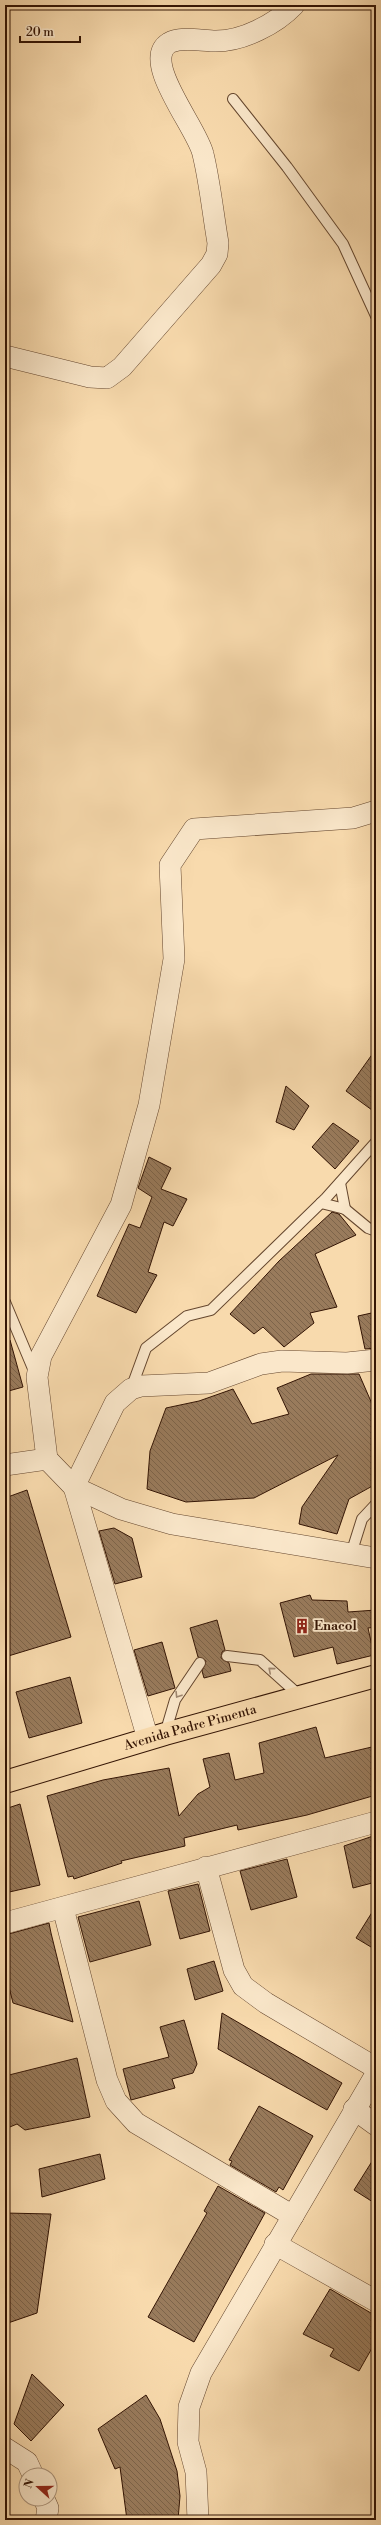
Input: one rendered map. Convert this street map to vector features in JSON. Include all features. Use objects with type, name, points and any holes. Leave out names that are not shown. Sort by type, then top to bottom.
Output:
[{"type":"main road","name":"Avenida Padre Pimenta","points":[[5,1782],[156,1737],[376,1676]]},
{"type":"street","points":[[5,356],[90,377],[107,378],[122,367],[212,265],[217,254],[218,243],[203,152],[162,72],[159,56],[165,46],[174,40],[219,41],[248,36],[288,11],[294,5]]},
{"type":"street","points":[[376,811],[353,818],[194,829],[170,865],[174,958],[149,1105],[121,1205],[41,1356],[37,1377],[47,1459],[74,1487],[121,1509],[172,1524],[376,1558]]},
{"type":"street","points":[[156,1737],[74,1487],[115,1402],[131,1389],[141,1386],[209,1383],[261,1364],[282,1361],[347,1363],[376,1360]]},
{"type":"street","points":[[5,1465],[47,1459]]},
{"type":"street","points":[[5,1923],[206,1867],[376,1822]]},
{"type":"street","points":[[206,1867],[234,1970],[243,1986],[266,2004],[376,2068]]},
{"type":"street","points":[[63,1908],[107,2080],[116,2101],[136,2123],[293,2216]]},
{"type":"street","points":[[198,2520],[196,2472],[188,2442],[189,2407],[201,2373],[354,2109],[376,2074]]},
{"type":"street","points":[[354,2109],[376,2125]]},
{"type":"street","points":[[275,2244],[376,2301]]},
{"type":"street","points":[[5,2448],[27,2462],[29,2467]]},
{"type":"street","points":[[46,2520],[48,2507]]},
{"type":"lane","points":[[233,99],[287,167],[343,244],[376,316]]},
{"type":"lane","points":[[131,1389],[146,1348],[187,1316],[212,1310],[321,1203],[376,1142]]},
{"type":"lane","points":[[340,1182],[345,1209]]},
{"type":"lane","points":[[321,1203],[345,1209],[368,1228],[376,1231]]},
{"type":"lane","points":[[5,1302],[37,1377]]},
{"type":"lane","points":[[351,1554],[362,1518],[376,1504]]},
{"type":"lane","points":[[227,1656],[260,1660],[300,1696]]},
{"type":"lane","points":[[156,1737],[175,1700],[200,1663]]},
{"type":"building","points":[[376,1049],[376,1113],[346,1091]]},
{"type":"building","points":[[286,1086],[309,1106],[294,1130],[276,1122]]},
{"type":"building","points":[[333,1123],[359,1141],[335,1169],[312,1147]]},
{"type":"building","points":[[149,1157],[171,1168],[161,1189],[187,1199],[173,1226],[164,1222],[148,1272],[157,1275],[136,1313],[97,1296],[129,1224],[140,1228],[152,1197],[138,1188]]},
{"type":"building","points":[[332,1212],[339,1214],[356,1235],[315,1254],[337,1307],[310,1313],[314,1323],[284,1347],[263,1327],[254,1334],[230,1314],[279,1261]]},
{"type":"building","points":[[376,1312],[376,1348],[365,1349],[358,1316]]},
{"type":"building","points":[[10,1340],[23,1387],[5,1392],[5,1341]]},
{"type":"building","points":[[311,1374],[359,1374],[376,1413],[376,1484],[349,1499],[337,1534],[299,1524],[302,1507],[338,1455],[254,1498],[186,1502],[147,1489],[150,1451],[166,1408],[199,1401],[233,1389],[252,1424],[289,1414],[277,1388]]},
{"type":"building","points":[[27,1490],[71,1637],[5,1657],[5,1498]]},
{"type":"building","points":[[114,1528],[132,1538],[142,1577],[115,1584],[99,1531]]},
{"type":"building","points":[[310,1595],[312,1600],[347,1601],[348,1612],[376,1610],[376,1627],[368,1628],[374,1655],[337,1664],[333,1647],[294,1657],[280,1603]]},
{"type":"building","points":[[217,1620],[225,1650],[222,1652],[221,1658],[229,1663],[231,1671],[204,1678],[202,1671],[206,1661],[198,1657],[190,1628]]},
{"type":"building","points":[[162,1642],[175,1688],[148,1696],[134,1650]]},
{"type":"building","points":[[70,1677],[82,1723],[29,1738],[16,1692]]},
{"type":"building","points":[[316,1727],[325,1758],[376,1746],[376,1795],[307,1815],[238,1830],[237,1825],[184,1838],[185,1846],[121,1861],[122,1863],[74,1879],[73,1876],[68,1877],[47,1796],[103,1780],[169,1768],[179,1816],[198,1794],[210,1787],[203,1759],[229,1753],[235,1780],[264,1773],[259,1743]]},
{"type":"building","points":[[20,1804],[40,1885],[5,1893],[5,1809]]},
{"type":"building","points":[[376,1835],[376,1882],[353,1888],[344,1846]]},
{"type":"building","points":[[287,1859],[297,1897],[251,1910],[240,1871]]},
{"type":"building","points":[[198,1884],[210,1931],[180,1939],[168,1891]]},
{"type":"building","points":[[139,1901],[151,1945],[90,1962],[78,1917]]},
{"type":"building","points":[[376,1906],[376,1950],[356,1938]]},
{"type":"building","points":[[49,1923],[73,2022],[13,2003],[5,1971],[5,1935]]},
{"type":"building","points":[[214,1961],[223,1991],[195,2000],[187,1969]]},
{"type":"building","points":[[222,2013],[342,2083],[327,2110],[218,2049]]},
{"type":"building","points":[[184,2020],[197,2064],[193,2073],[172,2079],[175,2088],[131,2100],[123,2069],[169,2057],[160,2027]]},
{"type":"building","points":[[77,2058],[90,2117],[25,2130],[17,2124],[5,2129],[5,2076]]},
{"type":"building","points":[[259,2106],[313,2136],[283,2190],[279,2187],[276,2192],[230,2165],[232,2161],[229,2160]]},
{"type":"building","points":[[100,2154],[105,2179],[42,2197],[39,2169]]},
{"type":"building","points":[[376,2155],[376,2204],[354,2190]]},
{"type":"building","points":[[218,2186],[265,2213],[194,2342],[148,2317],[207,2213],[204,2211]]},
{"type":"building","points":[[5,2213],[51,2214],[37,2313],[5,2324]]},
{"type":"building","points":[[330,2289],[376,2316],[376,2341],[359,2371],[330,2356],[334,2349],[303,2334]]},
{"type":"building","points":[[32,2374],[64,2405],[31,2441],[14,2424]]},
{"type":"building","points":[[146,2395],[160,2419],[177,2471],[180,2496],[178,2520],[127,2520],[120,2467],[115,2469],[98,2429]]},
{"type":"place","name":"Enacol","points":[[302,1626]]}]
